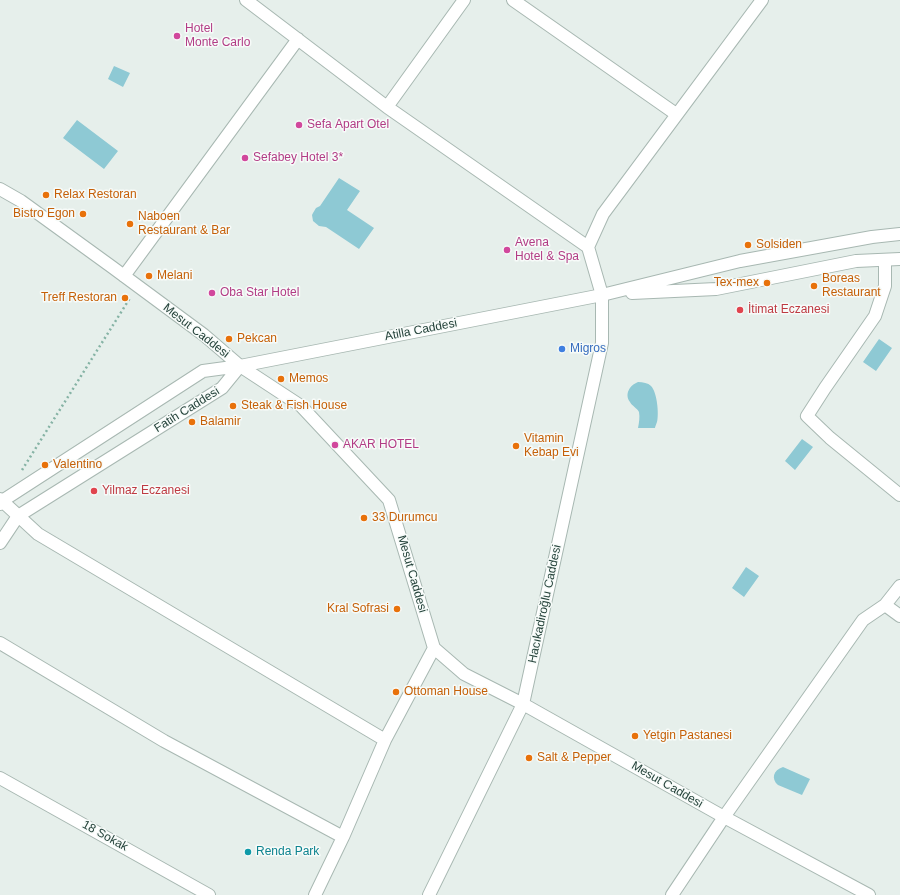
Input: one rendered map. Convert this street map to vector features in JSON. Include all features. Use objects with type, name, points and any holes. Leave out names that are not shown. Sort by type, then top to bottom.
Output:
[{"type":"street","points":[[246,0],[387,107],[588,247],[603,214],[762,0]]},
{"type":"street","points":[[387,107],[464,0]]},
{"type":"street","points":[[513,0],[676,114]]},
{"type":"street","points":[[124,276],[298,39]]},
{"type":"street","name":"Mesut Caddesi","points":[[0,189],[21,201],[124,276],[204,335],[240,366],[301,406],[389,500],[434,648],[464,674],[524,704],[724,817],[868,895]]},
{"type":"street","points":[[602,295],[740,261],[872,237],[900,234]]},
{"type":"street","name":"Hacıkadiroğlu Caddesi","points":[[429,895],[524,704],[602,343],[602,295],[588,247]]},
{"type":"street","points":[[602,295],[716,289],[856,261],[900,259]]},
{"type":"street","points":[[885,260],[885,286],[875,316],[807,416],[830,438],[900,495]]},
{"type":"street","name":"Atilla Caddesi","points":[[240,366],[602,295]]},
{"type":"street","name":"Fatih Caddesi","points":[[1,501],[203,371],[240,366]]},
{"type":"street","name":"Fatih Caddesi","points":[[0,543],[18,516],[222,388],[240,366]]},
{"type":"street","points":[[1,501],[38,534],[385,740]]},
{"type":"street","points":[[672,895],[724,817],[863,620],[885,605],[900,586]]},
{"type":"street","points":[[885,605],[900,616]]},
{"type":"street","points":[[0,643],[164,741],[343,837]]},
{"type":"street","points":[[315,895],[343,837],[385,740],[434,648]]},
{"type":"street","name":"18 Sokak","points":[[0,778],[209,895]]},
{"type":"path","points":[[19,474],[137,286]]},
{"type":"water","points":[[114,66],[130,73],[123,87],[108,79]]},
{"type":"water","points":[[77,120],[118,151],[104,169],[63,138]]},
{"type":"water","points":[[339,178],[360,191],[347,210],[374,228],[359,249],[326,227],[319,226],[313,221],[312,215],[316,208],[320,206]]},
{"type":"water","points":[[879,339],[892,348],[876,371],[863,362]]},
{"type":"water","points":[[638,382],[650,385],[655,393],[658,413],[655,428],[638,428],[639,412],[628,399],[628,393],[630,388]]},
{"type":"water","points":[[802,439],[813,447],[795,470],[785,461]]},
{"type":"water","points":[[746,567],[759,576],[744,597],[732,588]]},
{"type":"water","points":[[783,767],[810,779],[802,795],[776,783],[774,780],[775,772]]},
{"type":"place","name":"Hotel Monte Carlo","points":[[177,36]]},
{"type":"place","name":"Sefa Apart Otel","points":[[299,125]]},
{"type":"place","name":"Sefabey Hotel 3*","points":[[245,158]]},
{"type":"place","name":"Relax Restoran","points":[[46,195]]},
{"type":"place","name":"Bistro Egon","points":[[83,214]]},
{"type":"place","name":"Naboen Restaurant & Bar","points":[[130,224]]},
{"type":"place","name":"Solsiden","points":[[748,245]]},
{"type":"place","name":"Avena Hotel & Spa","points":[[507,250]]},
{"type":"place","name":"Melani","points":[[149,276]]},
{"type":"place","name":"Tex-mex","points":[[767,283]]},
{"type":"place","name":"Boreas Restaurant","points":[[814,286]]},
{"type":"place","name":"Oba Star Hotel","points":[[212,293]]},
{"type":"place","name":"Treff Restoran","points":[[125,298]]},
{"type":"place","name":"İtimat Eczanesi","points":[[740,310]]},
{"type":"place","name":"Pekcan","points":[[229,339]]},
{"type":"place","name":"Migros","points":[[562,349]]},
{"type":"place","name":"Memos","points":[[281,379]]},
{"type":"place","name":"Steak & Fish House","points":[[233,406]]},
{"type":"place","name":"Balamir","points":[[192,422]]},
{"type":"place","name":"AKAR HOTEL","points":[[335,445]]},
{"type":"place","name":"Vitamin Kebap Evi","points":[[516,446]]},
{"type":"place","name":"Valentino","points":[[45,465]]},
{"type":"place","name":"Yilmaz Eczanesi","points":[[94,491]]},
{"type":"place","name":"33 Durumcu","points":[[364,518]]},
{"type":"place","name":"Kral Sofrasi","points":[[397,609]]},
{"type":"place","name":"Ottoman House","points":[[396,692]]},
{"type":"place","name":"Yetgin Pastanesi","points":[[635,736]]},
{"type":"place","name":"Salt & Pepper","points":[[529,758]]},
{"type":"place","name":"Renda Park","points":[[248,852]]}]
